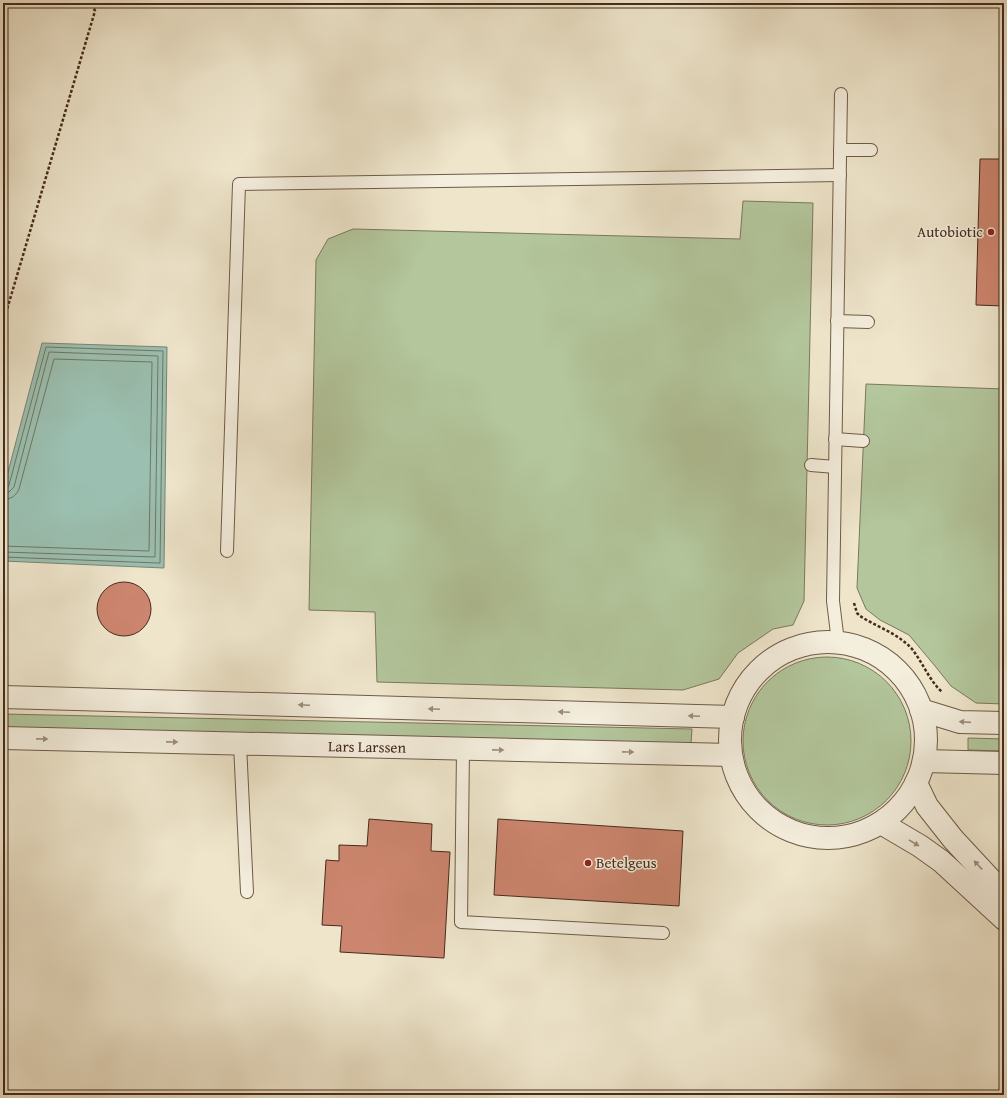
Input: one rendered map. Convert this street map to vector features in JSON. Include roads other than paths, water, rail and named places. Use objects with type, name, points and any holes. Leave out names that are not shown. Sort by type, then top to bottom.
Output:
[{"type":"street","points":[[814,642],[838,642],[865,649],[890,664],[909,684],[921,710],[926,736],[924,761],[916,783],[907,798],[895,812],[881,823],[859,833],[835,838],[811,836],[788,829],[767,817],[750,799],[738,778],[731,755],[733,717],[741,695],[754,676],[771,660],[792,648],[814,642]]},
{"type":"street","points":[[3,697],[733,717]]},
{"type":"street","points":[[921,710],[960,722],[1004,724]]},
{"type":"street","name":"Lars Larssen","points":[[3,738],[731,755]]},
{"type":"street","points":[[924,761],[1004,763]]},
{"type":"street","points":[[916,783],[927,806],[953,839],[1004,894]]},
{"type":"street","points":[[881,823],[920,846],[941,861],[1004,919]]},
{"type":"lane","points":[[838,642],[832,601],[841,94]]},
{"type":"lane","points":[[840,150],[872,150]]},
{"type":"lane","points":[[227,551],[239,184],[840,175]]},
{"type":"lane","points":[[837,321],[868,322]]},
{"type":"lane","points":[[835,439],[863,441]]},
{"type":"lane","points":[[811,465],[835,467]]},
{"type":"lane","points":[[240,744],[247,892]]},
{"type":"lane","points":[[463,749],[461,922],[663,933]]},
{"type":"water","points":[[42,343],[167,347],[164,568],[3,561],[3,491]]},
{"type":"place","name":"Autobiotic","points":[[991,232]]},
{"type":"place","name":"Betelgeus","points":[[588,863]]}]
